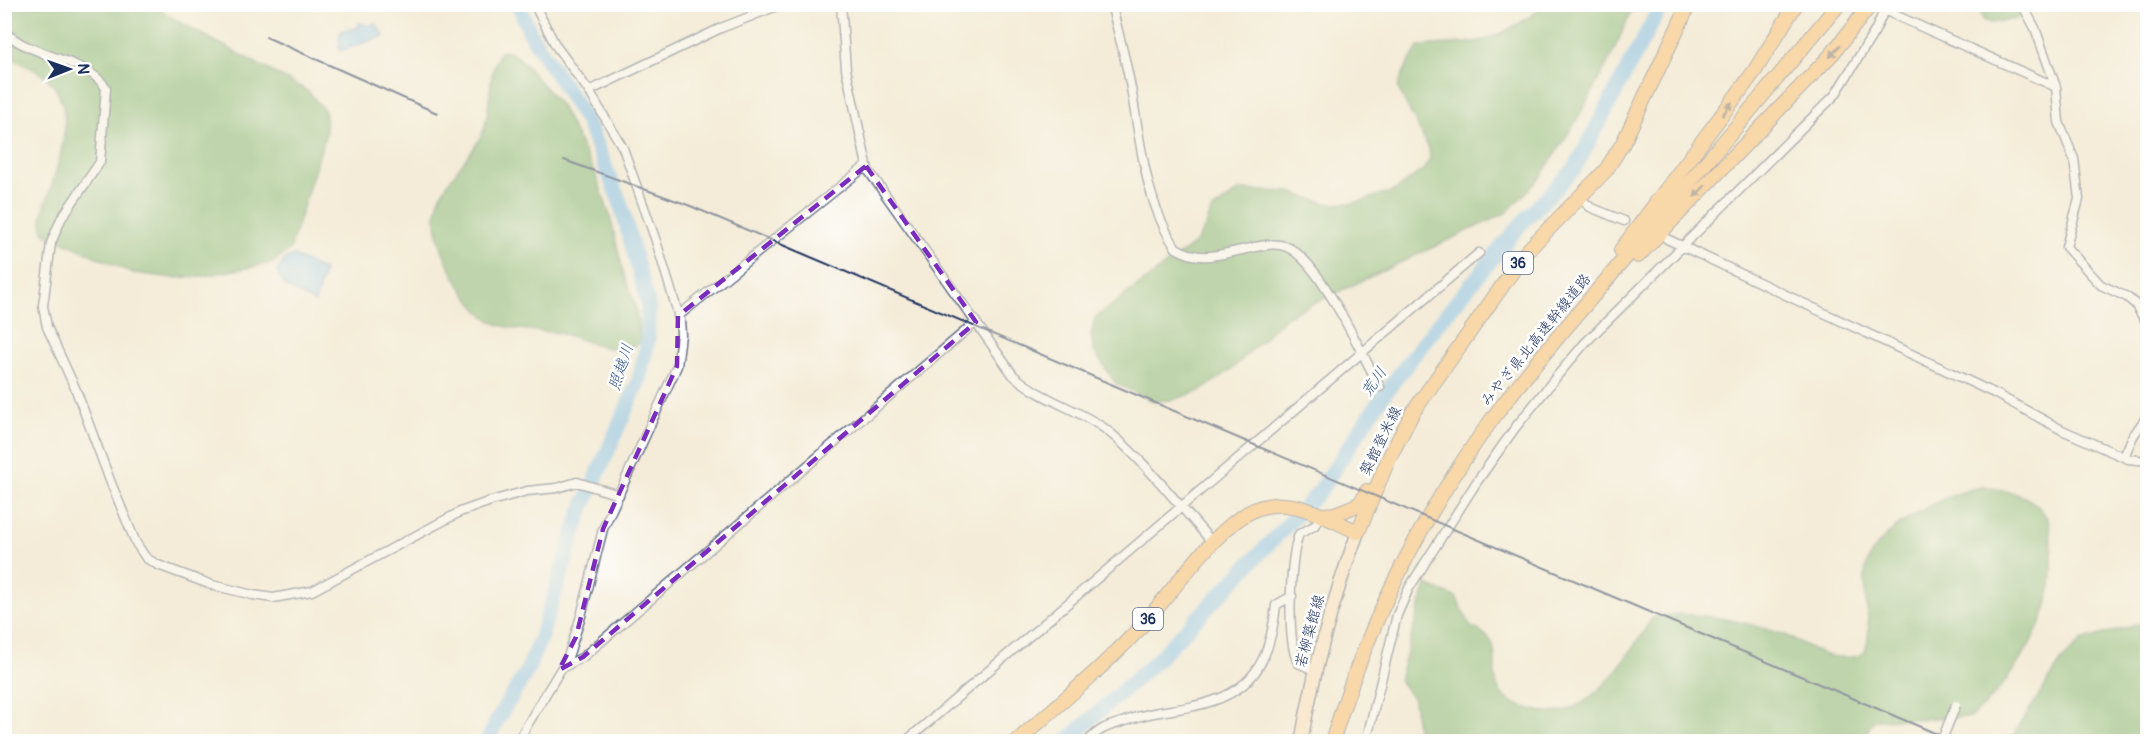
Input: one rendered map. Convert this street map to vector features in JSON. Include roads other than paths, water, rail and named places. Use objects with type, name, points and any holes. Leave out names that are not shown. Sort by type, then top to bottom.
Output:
[{"type":"main road","name":"築館登米線","points":[[1358,532],[1389,458],[1413,412],[1527,251],[1606,170],[1623,143],[1689,4]]},
{"type":"main road","points":[[1528,374],[1754,72],[1796,4]]},
{"type":"main road","name":"みやぎ県北高速幹線道路","points":[[1332,741],[1360,660],[1406,558],[1461,464],[1528,374],[1839,4]]},
{"type":"main road","points":[[1528,374],[1832,54],[1870,4]]},
{"type":"main road","points":[[1319,514],[1335,514],[1360,504],[1389,458]]},
{"type":"main road","name":"36","points":[[1016,741],[1137,632],[1213,543],[1237,519],[1251,510],[1281,506],[1319,514],[1358,532]]},
{"type":"main road","name":"若柳築館線","points":[[1300,741],[1314,670],[1332,601],[1358,532]]},
{"type":"street","points":[[517,741],[576,637],[595,554],[677,366],[681,335],[678,316],[654,234],[623,148],[589,91],[556,46],[534,4]]},
{"type":"street","points":[[589,91],[721,28],[782,4]]},
{"type":"street","points":[[841,4],[846,69],[866,165],[1013,375],[1028,388],[1100,426],[1119,441],[1213,543]]},
{"type":"street","points":[[1111,4],[1128,69],[1142,156],[1161,218],[1176,248],[1198,258],[1273,244],[1286,246],[1310,265],[1380,387]]},
{"type":"street","points":[[2022,4],[2036,28],[2056,87],[2059,122],[2074,159],[2079,199],[2066,248],[2100,285],[2127,297],[2135,304],[2148,325]]},
{"type":"street","points":[[1366,741],[1397,615],[1409,588],[1441,536],[1515,428],[1585,343],[1835,96],[1886,8],[2056,87]]},
{"type":"street","points":[[4,31],[16,43],[91,73],[106,88],[102,154],[82,191],[61,219],[51,243],[43,306],[47,327],[76,390],[136,543],[146,558],[212,585],[273,598],[291,597],[312,591],[460,512],[491,501],[527,491],[557,488],[577,482],[619,495]]},
{"type":"street","points":[[678,316],[866,165]]},
{"type":"street","points":[[1580,198],[1590,207],[1624,221]]},
{"type":"street","points":[[1667,239],[1994,393],[2062,430],[2124,457],[2148,461]]},
{"type":"street","points":[[905,741],[1479,253]]},
{"type":"street","points":[[559,670],[583,657],[976,322]]},
{"type":"street","points":[[2124,457],[2133,436],[2148,415]]},
{"type":"street","points":[[1314,670],[1298,663],[1295,658],[1291,643],[1292,596],[1295,553],[1299,534],[1314,526],[1319,514]]},
{"type":"street","points":[[1087,741],[1100,728],[1110,723],[1142,714],[1209,702],[1244,687],[1257,671],[1269,641],[1276,605],[1292,596]]},
{"type":"street","points":[[1941,741],[1956,705]]},
{"type":"water","points":[[375,22],[384,36],[340,51],[338,46],[341,45],[339,40],[341,31],[358,28],[359,23],[370,26]]},
{"type":"water","points":[[294,256],[324,271],[315,303],[286,287],[277,272],[286,258]]},
{"type":"waterway","name":"照越川","points":[[487,742],[497,720],[527,671],[540,639],[581,512],[639,380],[648,341],[648,304],[620,202],[587,122],[531,35],[518,4]]},
{"type":"waterway","name":"荒川","points":[[1065,742],[1156,661],[1319,492],[1382,397],[1434,329],[1520,225],[1575,168],[1662,4]]},
{"type":"railway","points":[[266,37],[437,113]]},
{"type":"railway","points":[[564,160],[688,205],[1956,742]]}]
